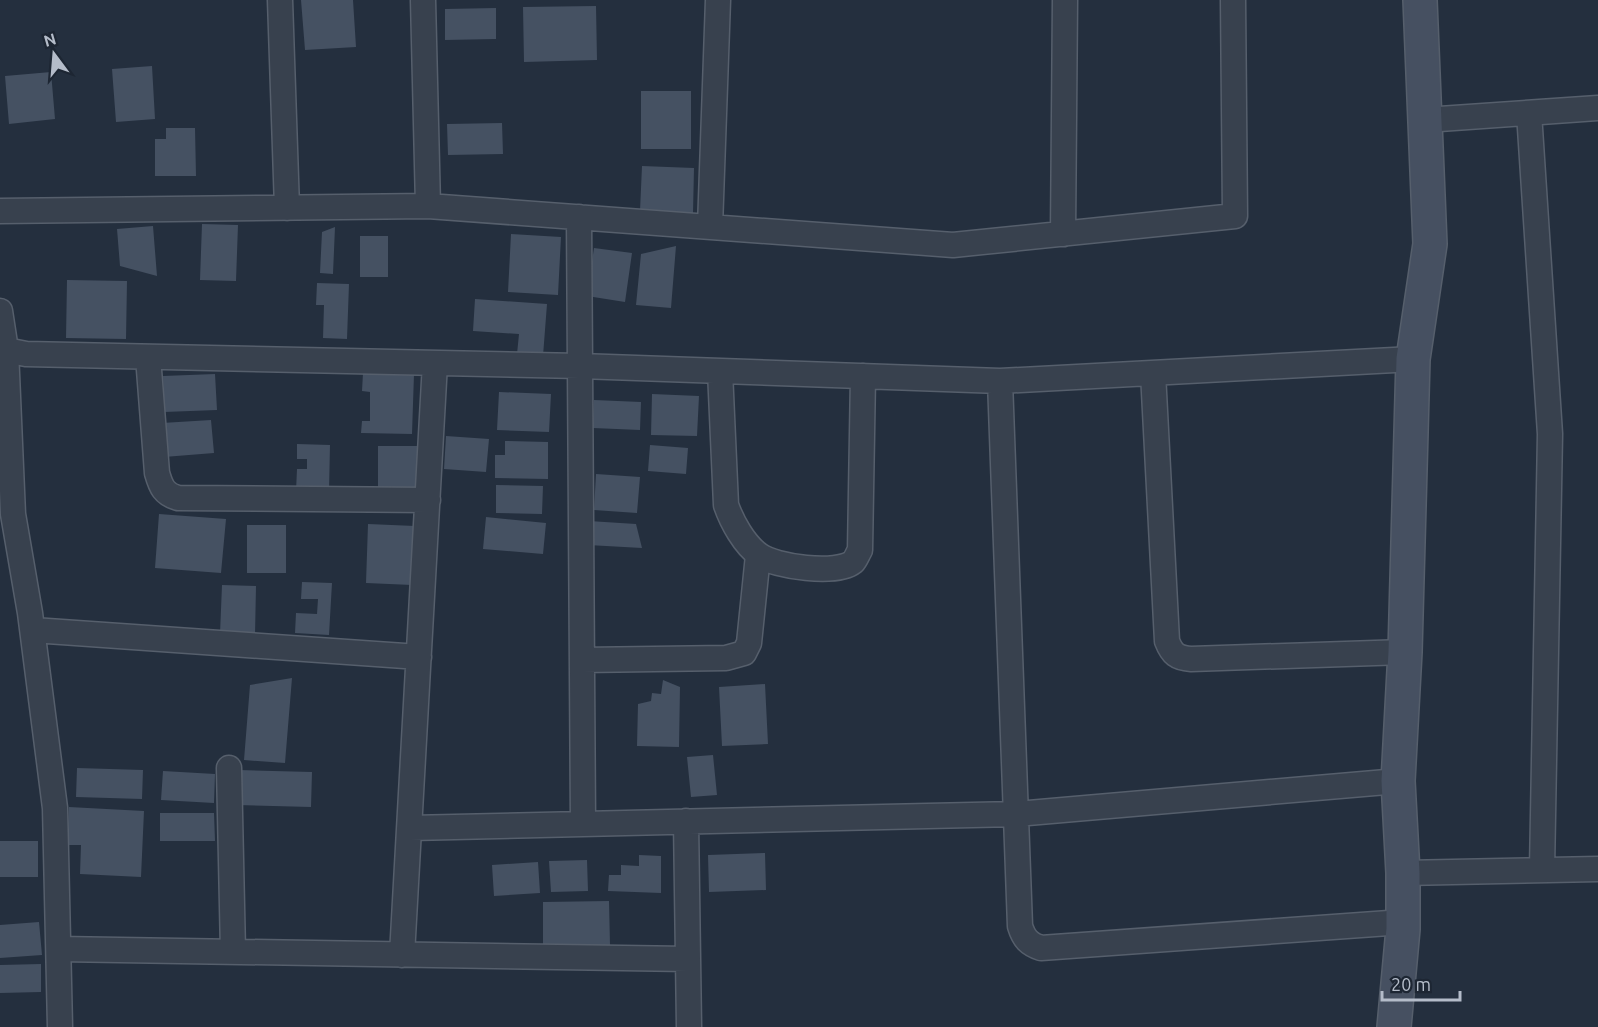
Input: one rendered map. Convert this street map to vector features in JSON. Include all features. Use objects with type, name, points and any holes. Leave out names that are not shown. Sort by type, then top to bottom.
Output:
[{"type":"street","points":[[280,0],[287,208]]},
{"type":"street","points":[[423,0],[428,206]]},
{"type":"street","points":[[710,227],[718,0]]},
{"type":"street","points":[[1063,234],[1065,0]]},
{"type":"street","points":[[0,211],[428,206],[954,245],[1235,216],[1233,0]]},
{"type":"street","points":[[1394,1027],[1403,922],[1398,781],[1405,652],[1413,359],[1430,244],[1420,0]]},
{"type":"street","points":[[1425,120],[1598,108]]},
{"type":"street","points":[[1529,112],[1550,434],[1542,870]]},
{"type":"street","points":[[579,217],[584,824]]},
{"type":"street","points":[[0,311],[13,514],[33,630],[55,808],[60,1027]]},
{"type":"street","points":[[3,348],[26,354],[580,366],[1000,381],[1413,359]]},
{"type":"street","points":[[147,357],[157,473],[167,495],[178,498],[428,500]]},
{"type":"street","points":[[402,955],[435,363]]},
{"type":"street","points":[[720,371],[726,505],[732,523],[758,555],[791,567],[843,566],[853,561],[860,550],[863,376]]},
{"type":"street","points":[[1153,373],[1167,640],[1172,652],[1181,658],[1191,659],[1405,652]]},
{"type":"street","points":[[1000,381],[1020,926],[1023,936],[1030,945],[1041,948],[1403,922]]},
{"type":"street","points":[[582,660],[726,658],[744,653],[748,643],[758,555]]},
{"type":"street","points":[[33,630],[419,657]]},
{"type":"street","points":[[229,768],[233,952]]},
{"type":"street","points":[[410,828],[1016,814],[1398,781]]},
{"type":"street","points":[[686,821],[689,1027]]},
{"type":"street","points":[[1403,873],[1598,869]]},
{"type":"street","points":[[59,949],[688,959]]},
{"type":"building","points":[[301,0],[353,0],[356,47],[305,50]]},
{"type":"building","points":[[596,6],[597,60],[524,62],[523,7]]},
{"type":"building","points":[[496,8],[496,39],[445,40],[445,9]]},
{"type":"building","points":[[152,66],[155,119],[116,122],[112,69]]},
{"type":"building","points":[[51,72],[55,119],[9,124],[5,76]]},
{"type":"building","points":[[641,91],[691,91],[691,149],[641,149]]},
{"type":"building","points":[[502,123],[503,154],[448,155],[447,124]]},
{"type":"building","points":[[166,128],[195,128],[196,176],[155,176],[155,139],[166,139]]},
{"type":"building","points":[[642,166],[694,168],[693,213],[640,211]]},
{"type":"building","points":[[202,224],[238,225],[236,281],[200,280]]},
{"type":"building","points":[[153,226],[157,276],[120,266],[117,229]]},
{"type":"building","points":[[335,227],[333,274],[320,273],[322,232]]},
{"type":"building","points":[[511,234],[561,237],[558,295],[508,292]]},
{"type":"building","points":[[360,236],[388,236],[388,277],[360,277]]},
{"type":"building","points":[[676,246],[671,308],[636,305],[641,254]]},
{"type":"building","points":[[594,248],[632,253],[625,302],[587,296]]},
{"type":"building","points":[[67,280],[127,281],[126,339],[66,338]]},
{"type":"building","points":[[317,283],[349,284],[347,339],[323,338],[324,305],[316,305]]},
{"type":"building","points":[[475,299],[547,304],[543,356],[517,354],[519,334],[473,331]]},
{"type":"building","points":[[363,373],[414,374],[412,434],[361,433],[362,421],[370,421],[370,392],[362,391]]},
{"type":"building","points":[[215,374],[217,410],[164,412],[163,376]]},
{"type":"building","points":[[499,392],[551,394],[549,432],[497,430]]},
{"type":"building","points":[[652,394],[699,396],[697,436],[651,435]]},
{"type":"building","points":[[594,400],[641,402],[640,430],[593,428]]},
{"type":"building","points":[[211,420],[214,453],[164,457],[162,423]]},
{"type":"building","points":[[446,436],[489,439],[486,472],[444,469]]},
{"type":"building","points":[[505,441],[548,442],[548,479],[495,478],[495,455],[505,455]]},
{"type":"building","points":[[297,444],[330,445],[329,492],[296,491],[297,469],[307,469],[307,459],[297,459]]},
{"type":"building","points":[[650,445],[688,448],[686,474],[648,471]]},
{"type":"building","points":[[378,446],[419,446],[419,487],[378,487]]},
{"type":"building","points":[[596,474],[640,477],[637,513],[594,510]]},
{"type":"building","points":[[496,485],[543,486],[542,514],[496,513]]},
{"type":"building","points":[[159,514],[226,519],[221,573],[155,568]]},
{"type":"building","points":[[486,517],[546,523],[543,554],[483,549]]},
{"type":"building","points":[[589,521],[636,524],[642,548],[588,545]]},
{"type":"building","points":[[368,524],[415,526],[412,585],[366,583]]},
{"type":"building","points":[[247,525],[286,525],[286,573],[247,573]]},
{"type":"building","points":[[302,582],[332,583],[329,635],[295,633],[296,613],[317,614],[318,599],[301,599]]},
{"type":"building","points":[[222,585],[256,586],[255,635],[220,634]]},
{"type":"building","points":[[292,678],[285,763],[244,760],[250,685]]},
{"type":"building","points":[[663,680],[680,687],[679,747],[637,746],[638,704],[651,701],[652,693],[661,694]]},
{"type":"building","points":[[765,684],[768,744],[722,746],[719,687]]},
{"type":"building","points":[[713,755],[717,795],[691,797],[687,757]]},
{"type":"building","points":[[77,768],[143,770],[142,799],[76,797]]},
{"type":"building","points":[[238,770],[312,772],[311,807],[237,805]]},
{"type":"building","points":[[163,771],[215,774],[214,803],[161,800]]},
{"type":"building","points":[[69,807],[144,811],[141,877],[80,874],[81,845],[68,845]]},
{"type":"building","points":[[160,813],[214,813],[215,841],[160,841]]},
{"type":"building","points":[[0,841],[38,841],[38,877],[0,877]]},
{"type":"building","points":[[765,853],[766,890],[709,892],[708,855]]},
{"type":"building","points":[[639,855],[661,856],[661,893],[608,891],[609,875],[621,875],[621,865],[639,866]]},
{"type":"building","points":[[587,860],[588,891],[551,892],[549,861]]},
{"type":"building","points":[[538,862],[540,893],[494,896],[492,865]]},
{"type":"building","points":[[609,901],[610,945],[543,945],[543,902]]},
{"type":"building","points":[[39,922],[42,955],[0,958],[0,925]]},
{"type":"building","points":[[41,964],[41,992],[0,993],[0,965]]}]
